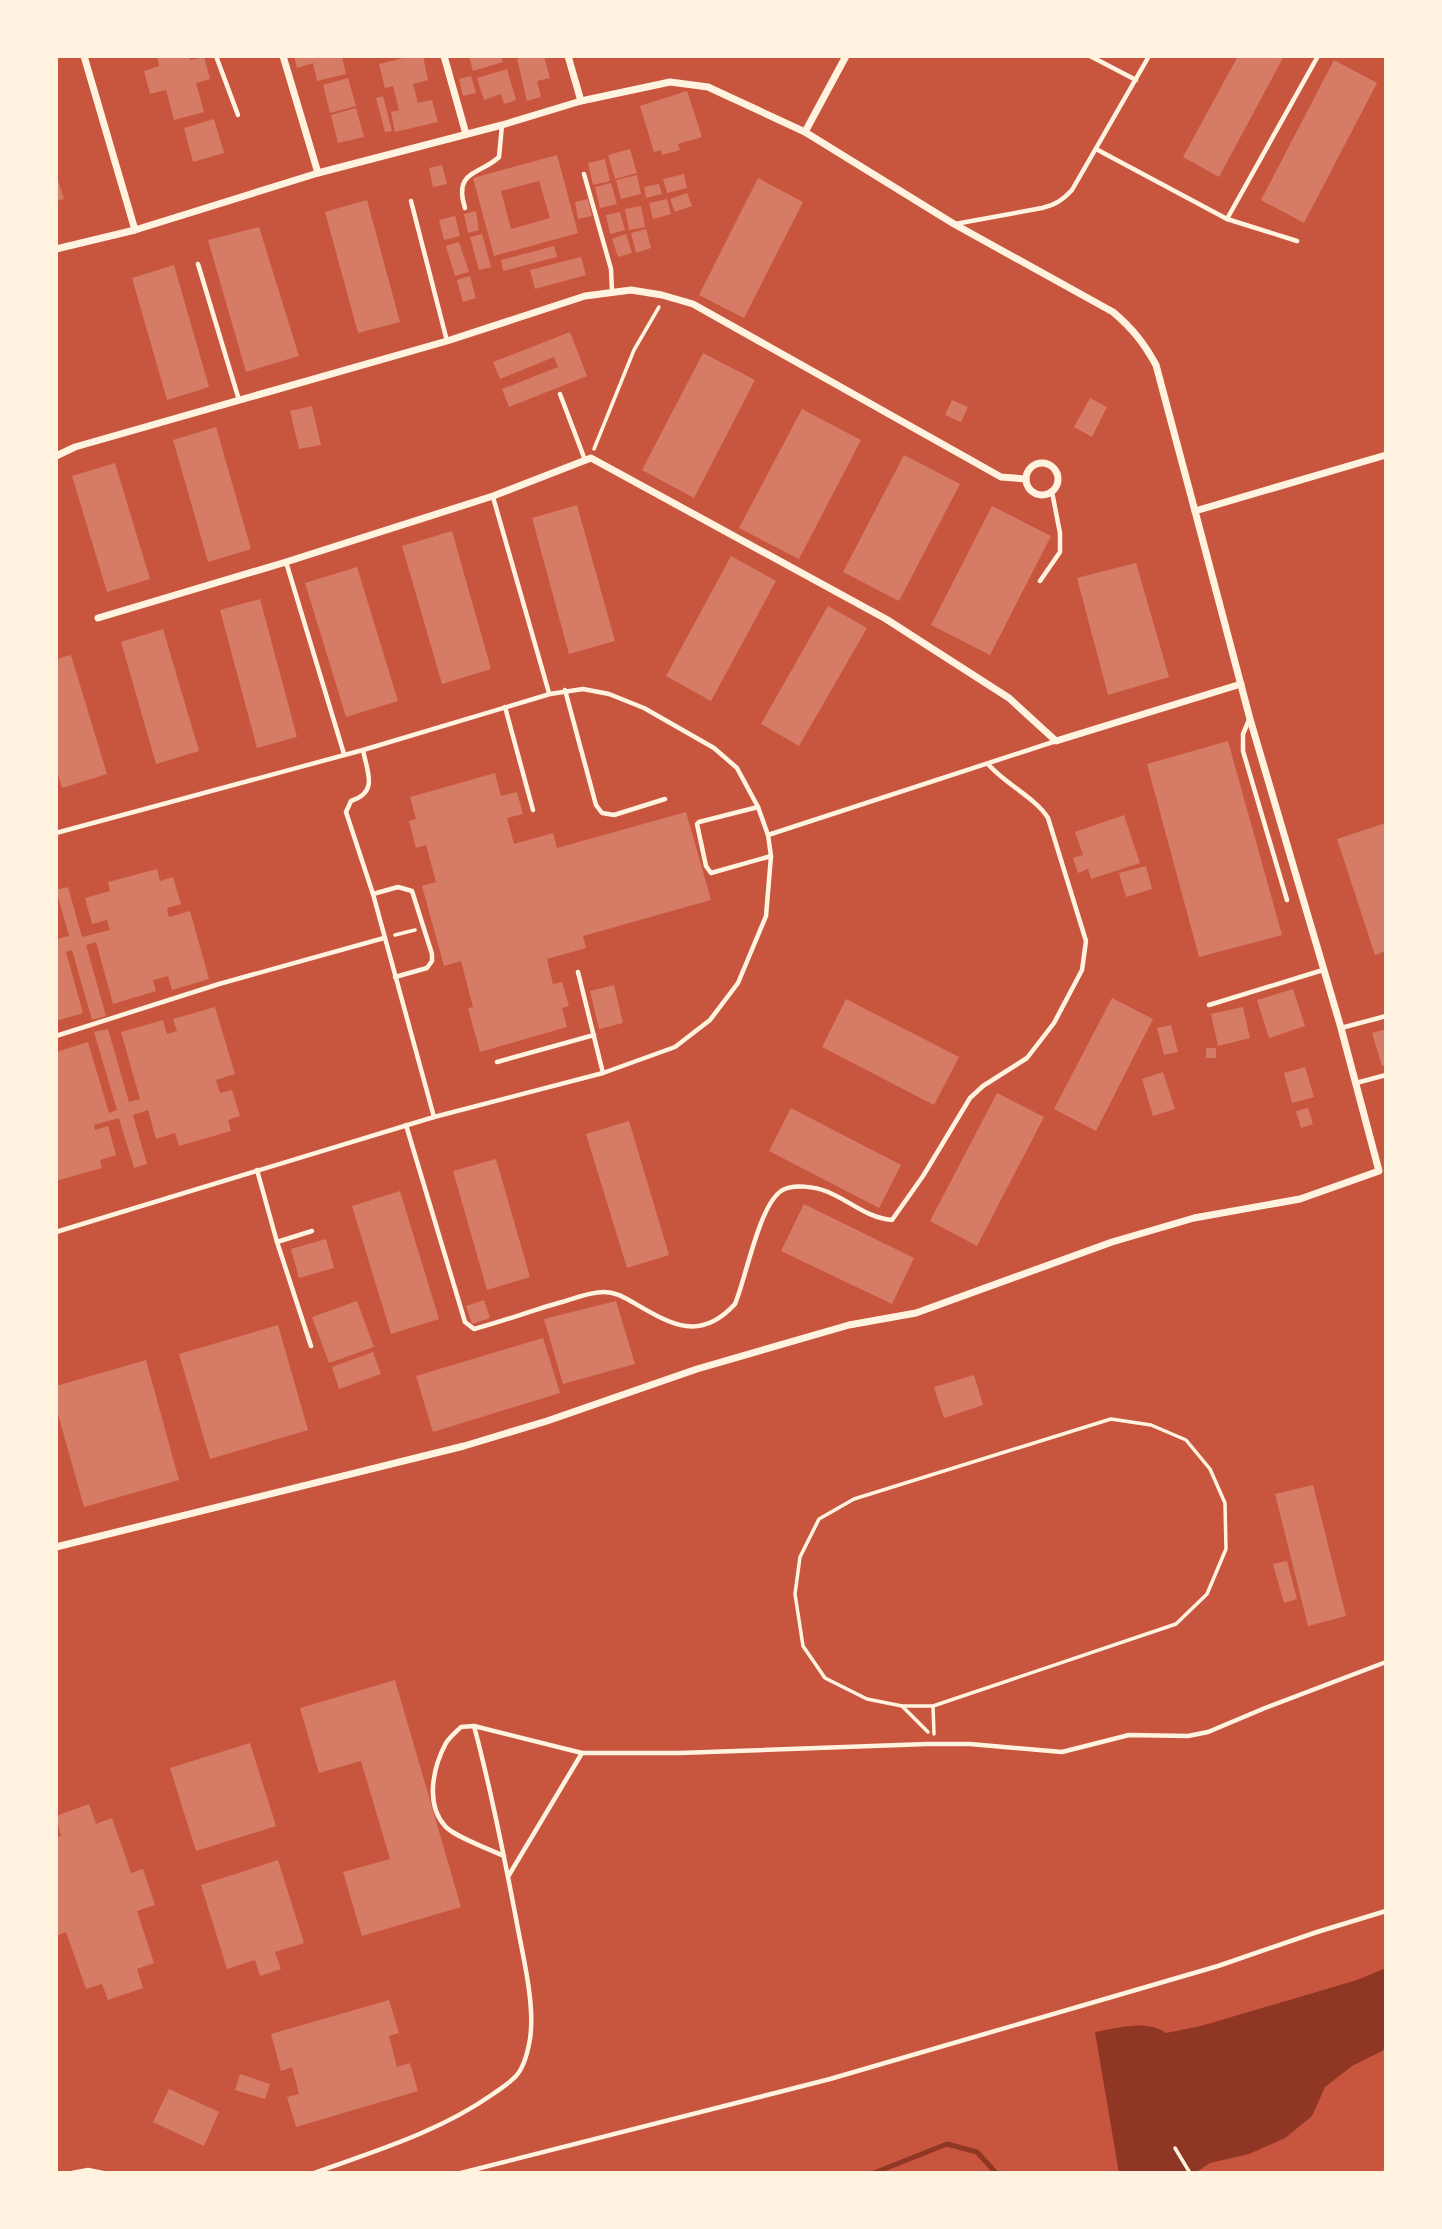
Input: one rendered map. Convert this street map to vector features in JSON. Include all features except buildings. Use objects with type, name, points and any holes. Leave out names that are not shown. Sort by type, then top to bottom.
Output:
[{"type":"street","points":[[84,56],[135,230]]},
{"type":"street","points":[[283,56],[318,173]]},
{"type":"street","points":[[444,56],[466,134]]},
{"type":"street","points":[[568,56],[581,101]]},
{"type":"street","points":[[805,132],[846,56]]},
{"type":"street","points":[[56,249],[135,230],[318,173],[502,125],[581,101],[670,82],[708,87],[805,132],[954,224],[1113,312],[1132,328],[1156,365],[1250,719],[1355,1083],[1383,1170],[1300,1199],[1194,1218],[1112,1242],[916,1312],[849,1325],[697,1369],[547,1421],[464,1446],[56,1547]]},
{"type":"street","points":[[56,456],[75,447],[447,341],[585,296],[631,290],[693,304],[1001,477],[1026,479]]},
{"type":"street","points":[[1195,510],[1386,455]]},
{"type":"street","points":[[98,618],[493,496],[588,459],[886,618],[1009,698],[1056,741],[1241,684]]},
{"type":"street","points":[[1050,464],[1056,470],[1057,486],[1052,492],[1046,495],[1032,492],[1026,479],[1028,471],[1034,465],[1050,464]]},
{"type":"lane","points":[[216,56],[238,115]]},
{"type":"lane","points":[[1090,56],[1136,80]]},
{"type":"lane","points":[[954,224],[1056,205],[1072,190],[1149,56]]},
{"type":"lane","points":[[1227,219],[1318,56]]},
{"type":"lane","points":[[465,208],[461,187],[475,170],[499,157],[502,125]]},
{"type":"lane","points":[[1096,149],[1227,219],[1297,241]]},
{"type":"lane","points":[[584,174],[611,269],[612,291]]},
{"type":"lane","points":[[411,201],[447,341]]},
{"type":"lane","points":[[198,264],[239,400]]},
{"type":"lane","points":[[560,394],[588,459]]},
{"type":"lane","points":[[1040,581],[1060,552],[1060,533],[1052,492]]},
{"type":"lane","points":[[493,496],[550,694]]},
{"type":"lane","points":[[286,562],[344,754]]},
{"type":"lane","points":[[56,834],[363,750],[550,694],[583,689],[609,694],[643,708],[714,748],[737,768],[758,807],[768,835],[771,856],[766,916],[738,983],[710,1020],[675,1047],[603,1073],[406,1125],[56,1232]]},
{"type":"lane","points":[[565,690],[596,805],[602,813],[614,815],[665,799]]},
{"type":"lane","points":[[505,707],[533,810]]},
{"type":"lane","points":[[1250,719],[1243,734],[1243,751],[1287,900]]},
{"type":"lane","points":[[768,835],[1056,741]]},
{"type":"lane","points":[[363,750],[368,790],[363,797],[351,801],[346,812],[373,894],[434,1117]]},
{"type":"lane","points":[[406,1125],[465,1322],[474,1328],[603,1292],[616,1294],[678,1325],[689,1328],[707,1326],[727,1313],[735,1304],[765,1213],[781,1191],[798,1186],[826,1191],[880,1219],[892,1220],[923,1176],[970,1098],[983,1086],[1027,1058],[1054,1023],[1082,970],[1085,958],[1086,941],[1048,818],[1043,810],[1000,778],[988,764]]},
{"type":"lane","points":[[758,807],[696,824],[706,866],[711,873],[771,856]]},
{"type":"lane","points":[[373,894],[398,887],[412,891],[432,954],[432,961],[427,968],[395,976]]},
{"type":"lane","points":[[56,1036],[219,984],[384,938]]},
{"type":"lane","points":[[1209,1005],[1324,970]]},
{"type":"lane","points":[[578,972],[603,1073]]},
{"type":"lane","points":[[1341,1028],[1386,1016]]},
{"type":"lane","points":[[497,1062],[594,1035]]},
{"type":"lane","points":[[1355,1083],[1386,1075]]},
{"type":"lane","points":[[257,1170],[311,1346]]},
{"type":"lane","points":[[277,1242],[312,1231]]},
{"type":"lane","points":[[504,1856],[447,1829],[438,1816],[432,1794],[438,1764],[447,1742],[461,1727],[474,1726],[582,1753],[680,1753],[927,1744],[970,1744],[1062,1752],[1129,1735],[1188,1735],[1208,1732],[1265,1707],[1386,1662]]},
{"type":"lane","points":[[314,2173],[425,2132],[478,2104],[516,2077],[526,2057],[530,2038],[530,2011],[524,1960],[491,1792],[474,1726]]},
{"type":"lane","points":[[508,1876],[582,1753]]},
{"type":"lane","points":[[461,2173],[830,2079],[1218,1966],[1386,1911]]},
{"type":"lane","points":[[72,2173],[88,2170],[103,2173]]},
{"type":"path","points":[[588,459],[634,350],[666,296]]},
{"type":"path","points":[[384,938],[424,928]]},
{"type":"path","points":[[1111,1419],[1151,1425],[1186,1440],[1210,1469],[1224,1503],[1226,1549],[1207,1594],[1176,1624],[933,1706],[902,1706],[867,1699],[825,1678],[803,1646],[795,1594],[800,1558],[819,1519],[854,1499],[1111,1419]]},
{"type":"path","points":[[902,1706],[934,1739],[933,1706]]},
{"type":"path","points":[[1175,2148],[1190,2173]]},
{"type":"shaded area","points":[[1386,1968],[1386,2047],[1352,2066],[1325,2087],[1312,2116],[1285,2138],[1249,2154],[1210,2163],[1195,2173],[1119,2173],[1095,2032],[1141,2025],[1166,2033],[1201,2026],[1357,1980]]},
{"type":"waterway","points":[[874,2173],[947,2144],[977,2152],[996,2173]]}]
